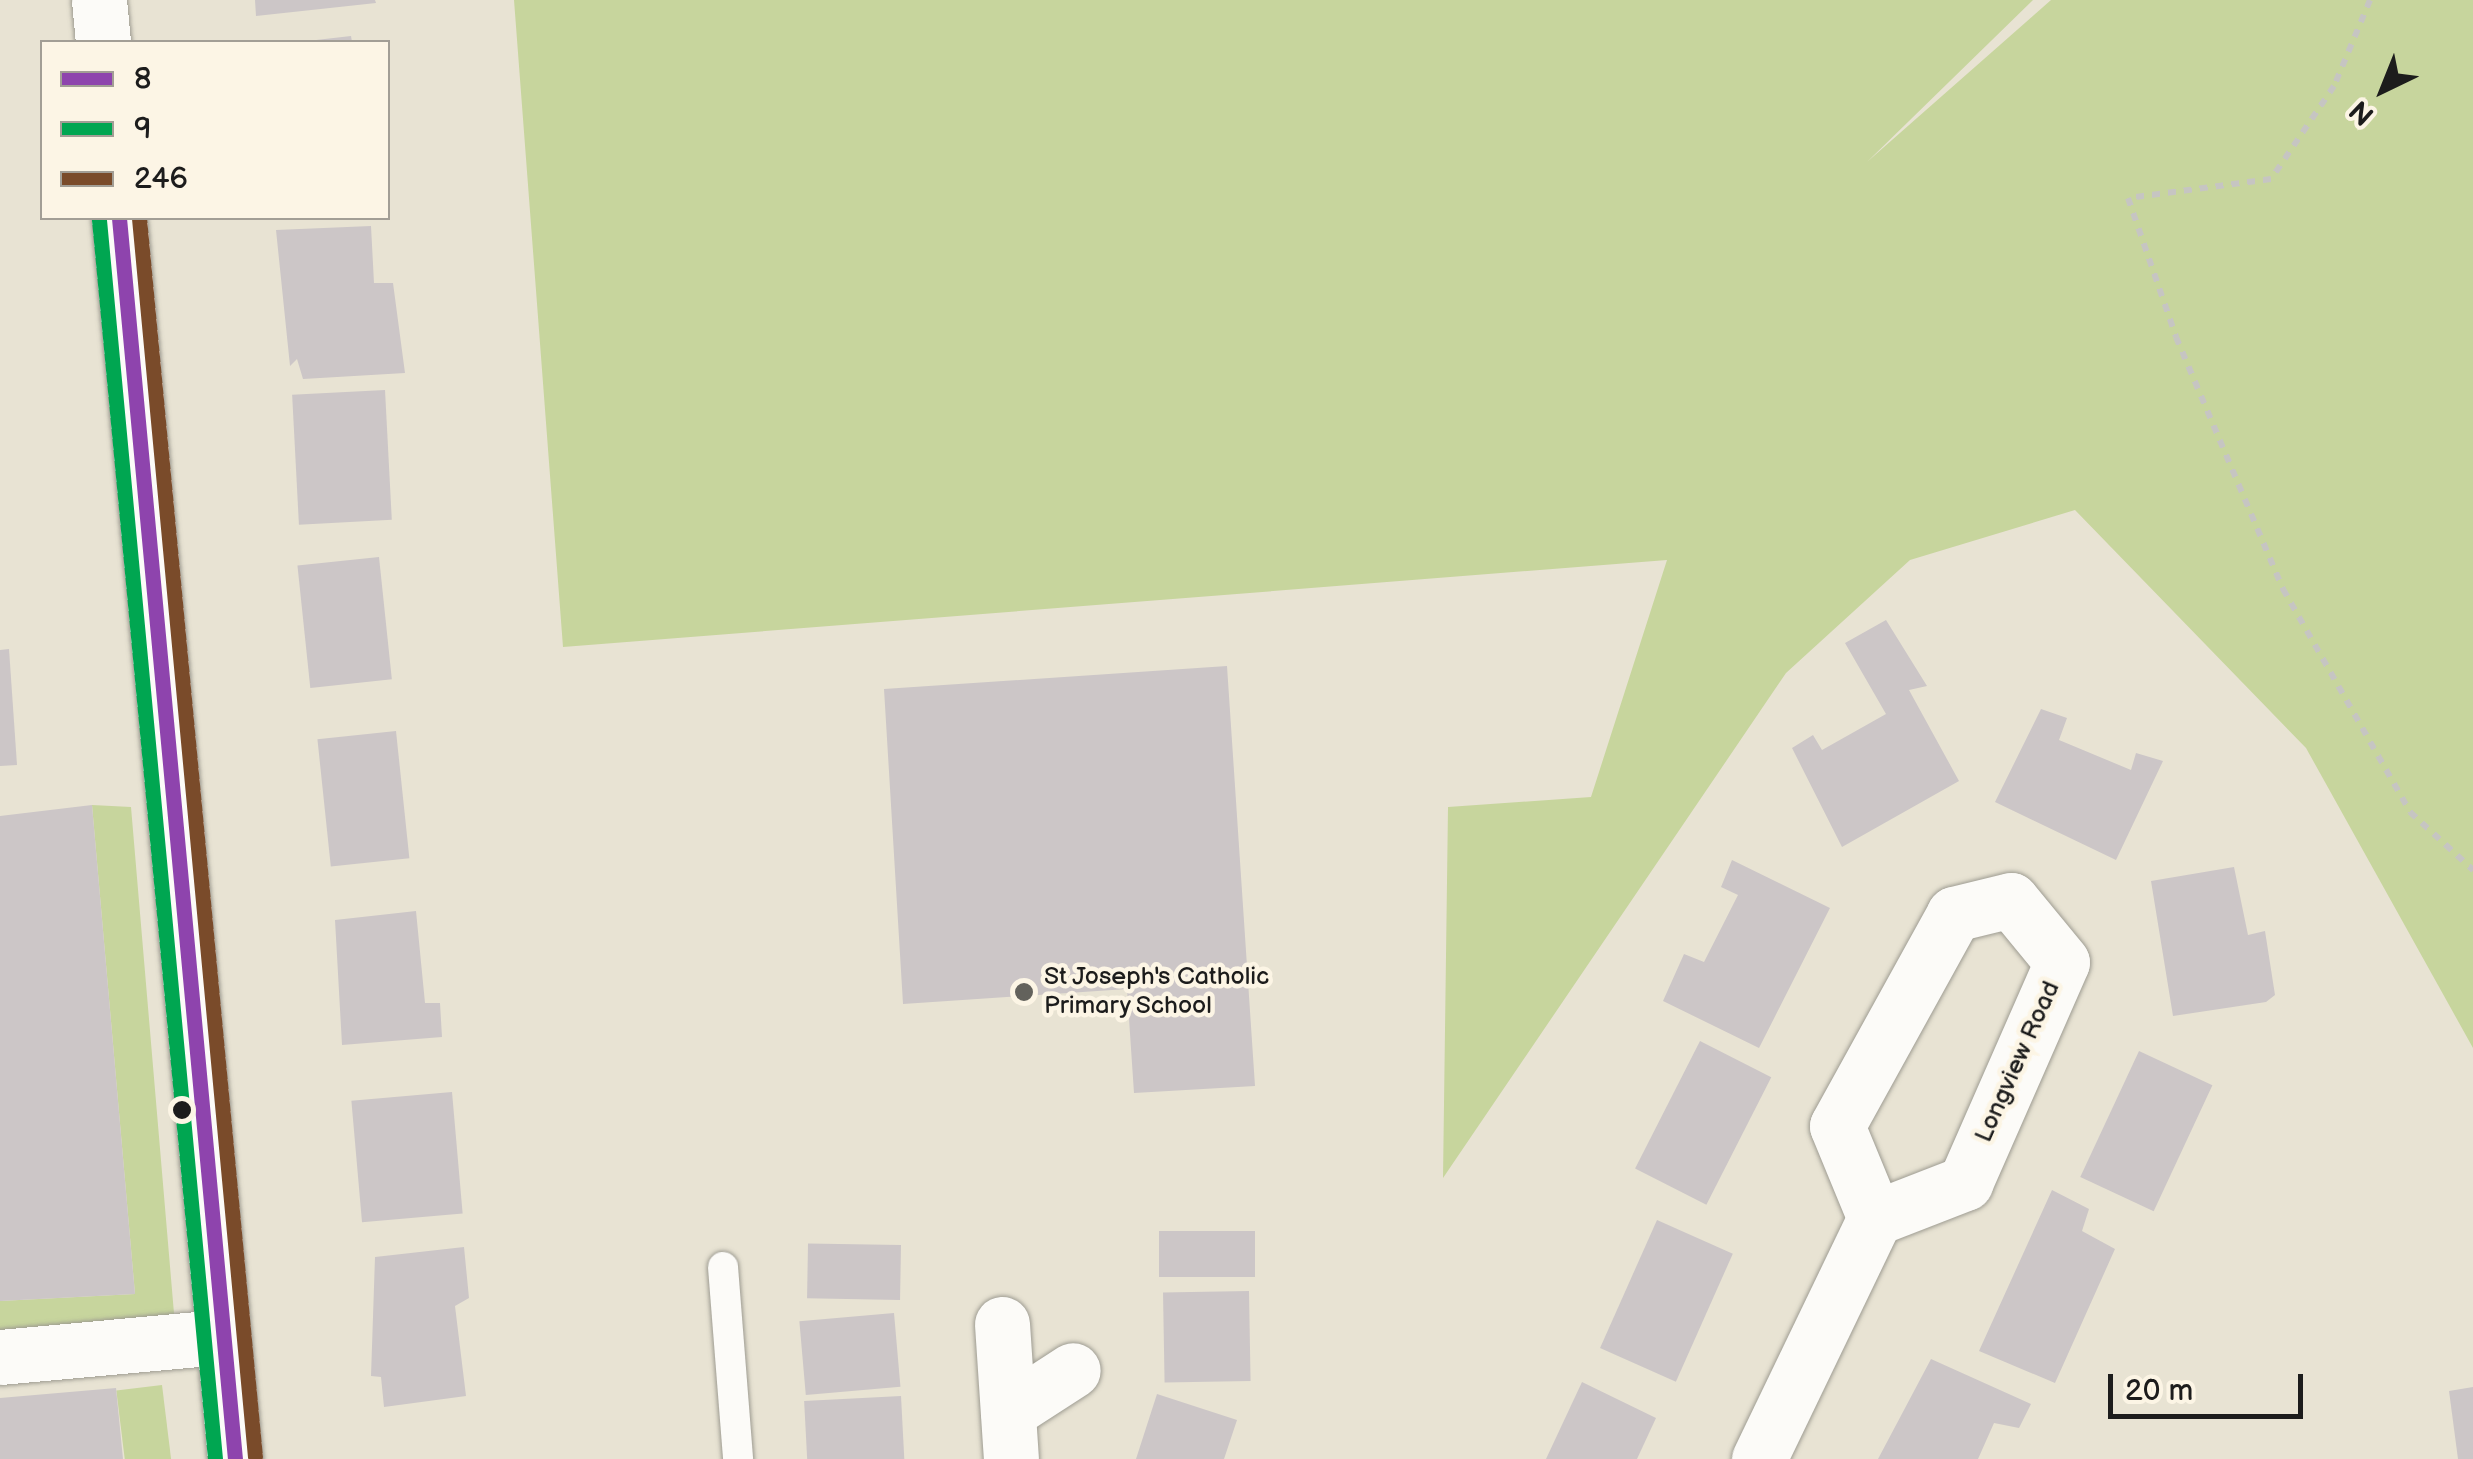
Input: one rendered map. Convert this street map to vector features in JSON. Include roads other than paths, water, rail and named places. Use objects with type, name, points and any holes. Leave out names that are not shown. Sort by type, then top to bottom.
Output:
[{"type":"street","points":[[99,0],[103,40]]},
{"type":"street","points":[[119,220],[220,1337],[235,1459]]},
{"type":"street","name":"Longview Road","points":[[2011,900],[2062,962],[1964,1182],[1875,1218],[1837,1126],[1954,914],[2011,900]]},
{"type":"street","points":[[1759,1459],[1875,1218]]},
{"type":"street","points":[[1002,1324],[1010,1436]]},
{"type":"street","points":[[0,1357],[220,1337]]},
{"type":"street","points":[[1010,1436],[1073,1370]]},
{"type":"lane","points":[[723,1268],[738,1459]]},
{"type":"place","name":"St Joseph's Catholic Primary School","points":[[1024,992]]}]
